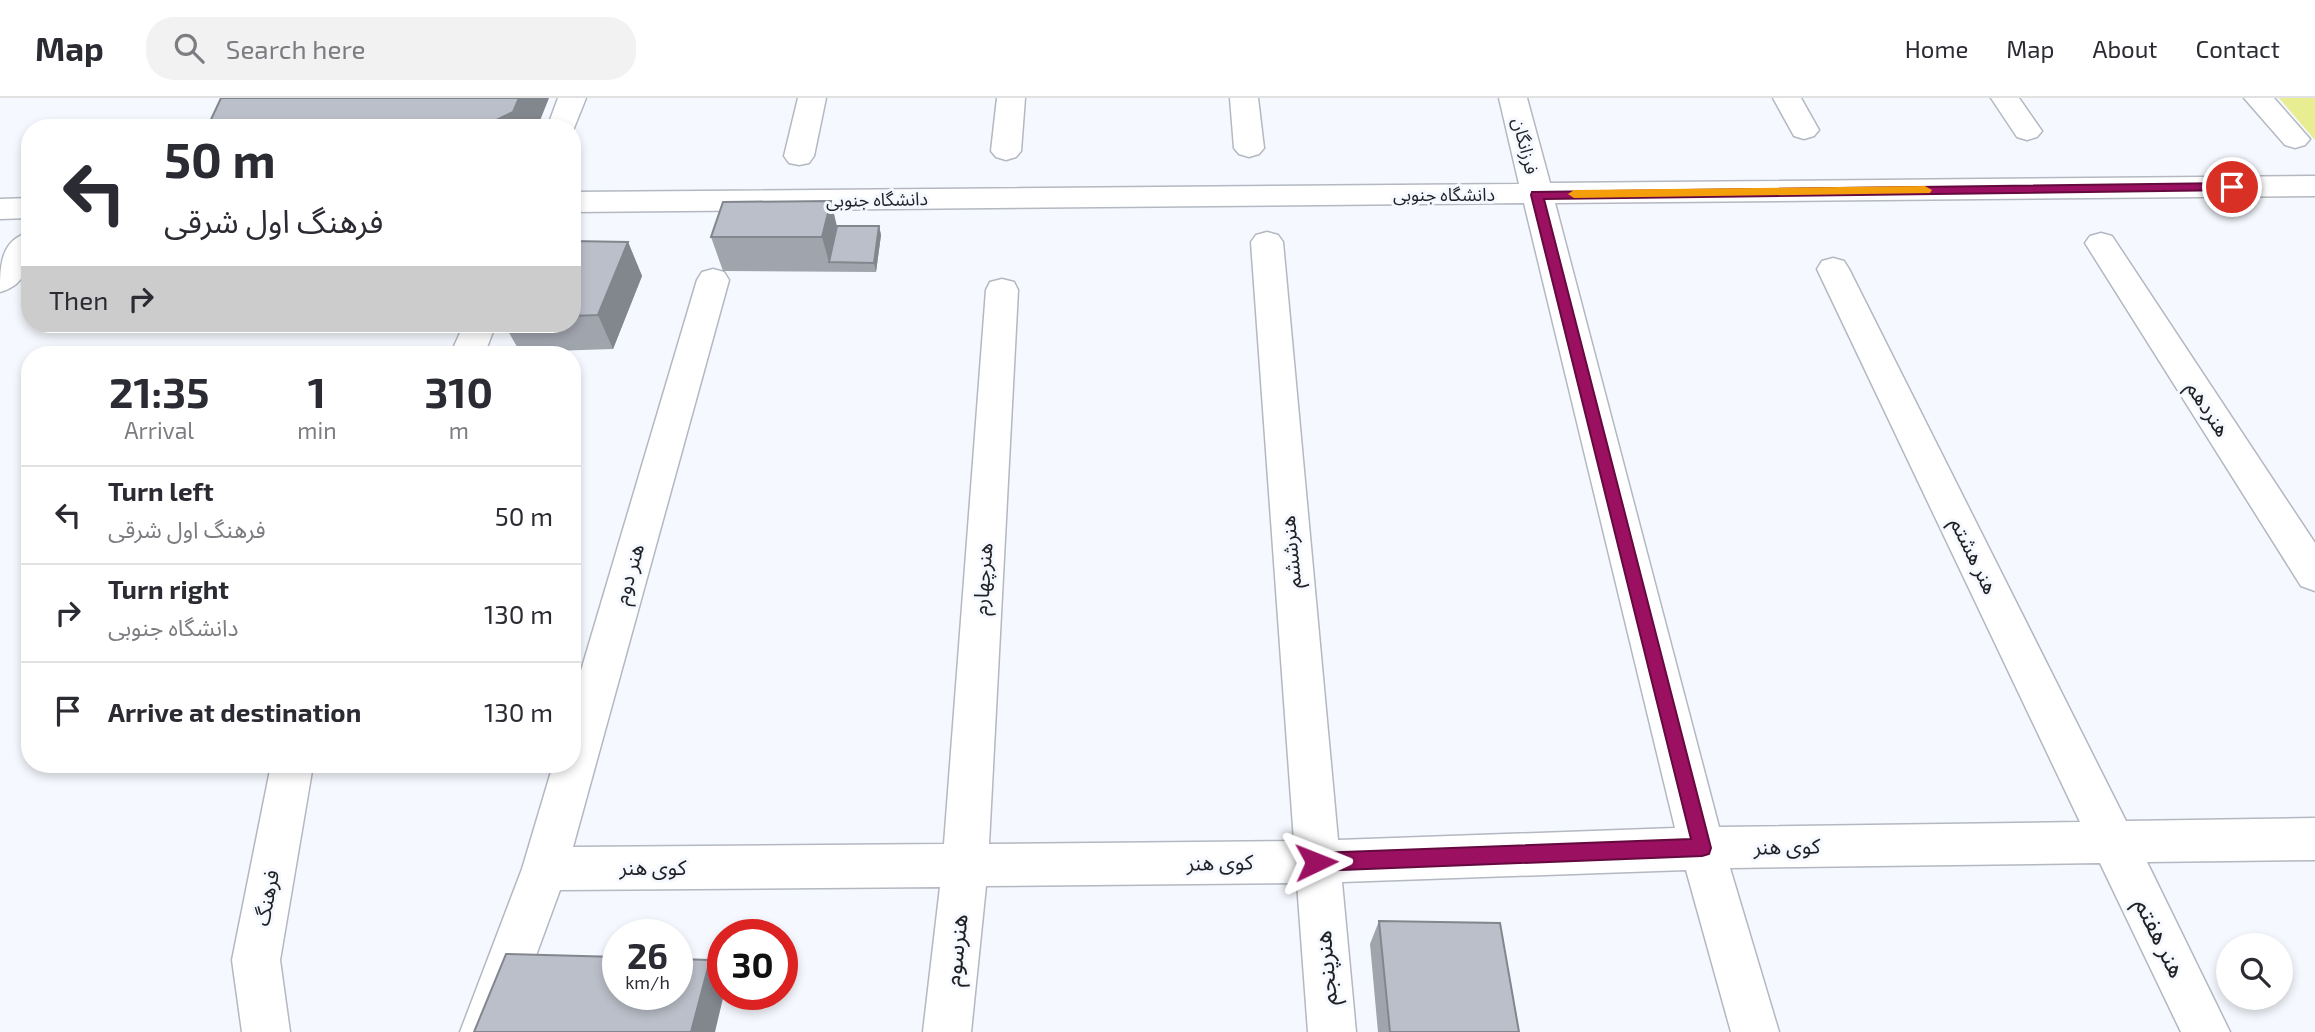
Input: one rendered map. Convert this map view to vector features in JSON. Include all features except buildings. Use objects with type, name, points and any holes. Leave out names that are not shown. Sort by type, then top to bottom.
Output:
[{"type":"street","points":[[564,119],[572,98]]},
{"type":"street","points":[[799,156],[812,98]]},
{"type":"street","points":[[1006,151],[1011,98]]},
{"type":"street","points":[[1244,98],[1249,148]]},
{"type":"street","name":"فرزانگان","points":[[1513,98],[1702,848],[1755,1032]]},
{"type":"street","points":[[1787,98],[1804,130]]},
{"type":"street","points":[[2005,98],[2027,131]]},
{"type":"street","points":[[2258,98],[2295,139]]},
{"type":"street","name":"دانشگاه جنوبی","points":[[581,202],[2315,186]]},
{"type":"street","points":[[0,209],[21,208]]},
{"type":"street","name":"هنرششم","points":[[1267,242],[1316,862]]},
{"type":"street","name":"هنردهم","points":[[2101,243],[2315,575]]},
{"type":"street","points":[[0,282],[21,254]]},
{"type":"street","name":"هنر هشتم","points":[[1833,269],[2115,843]]},
{"type":"street","name":"هنر دوم","points":[[581,743],[713,280]]},
{"type":"street","name":"هنرچهارم","points":[[965,867],[1002,290]]},
{"type":"street","name":"فرهنگ","points":[[266,1032],[256,960],[291,773]]},
{"type":"street","name":"هنر دوم","points":[[484,1032],[545,869],[572,773]]},
{"type":"street","name":"کوی هنر","points":[[545,869],[1316,862],[1702,848],[2315,839]]},
{"type":"street","name":"هنر هفتم","points":[[2115,843],[2206,1032]]},
{"type":"street","name":"هنرپنجم","points":[[1316,862],[1332,1032]]},
{"type":"street","name":"هنرسوم","points":[[947,1032],[965,867]]},
{"type":"green space","points":[[2279,98],[2315,98],[2315,140]]},
{"type":"slow traffic","points":[[1574,194],[1925,190]]},
{"type":"route","points":[[1316,862],[1702,848],[1537,195],[2232,187]]}]
